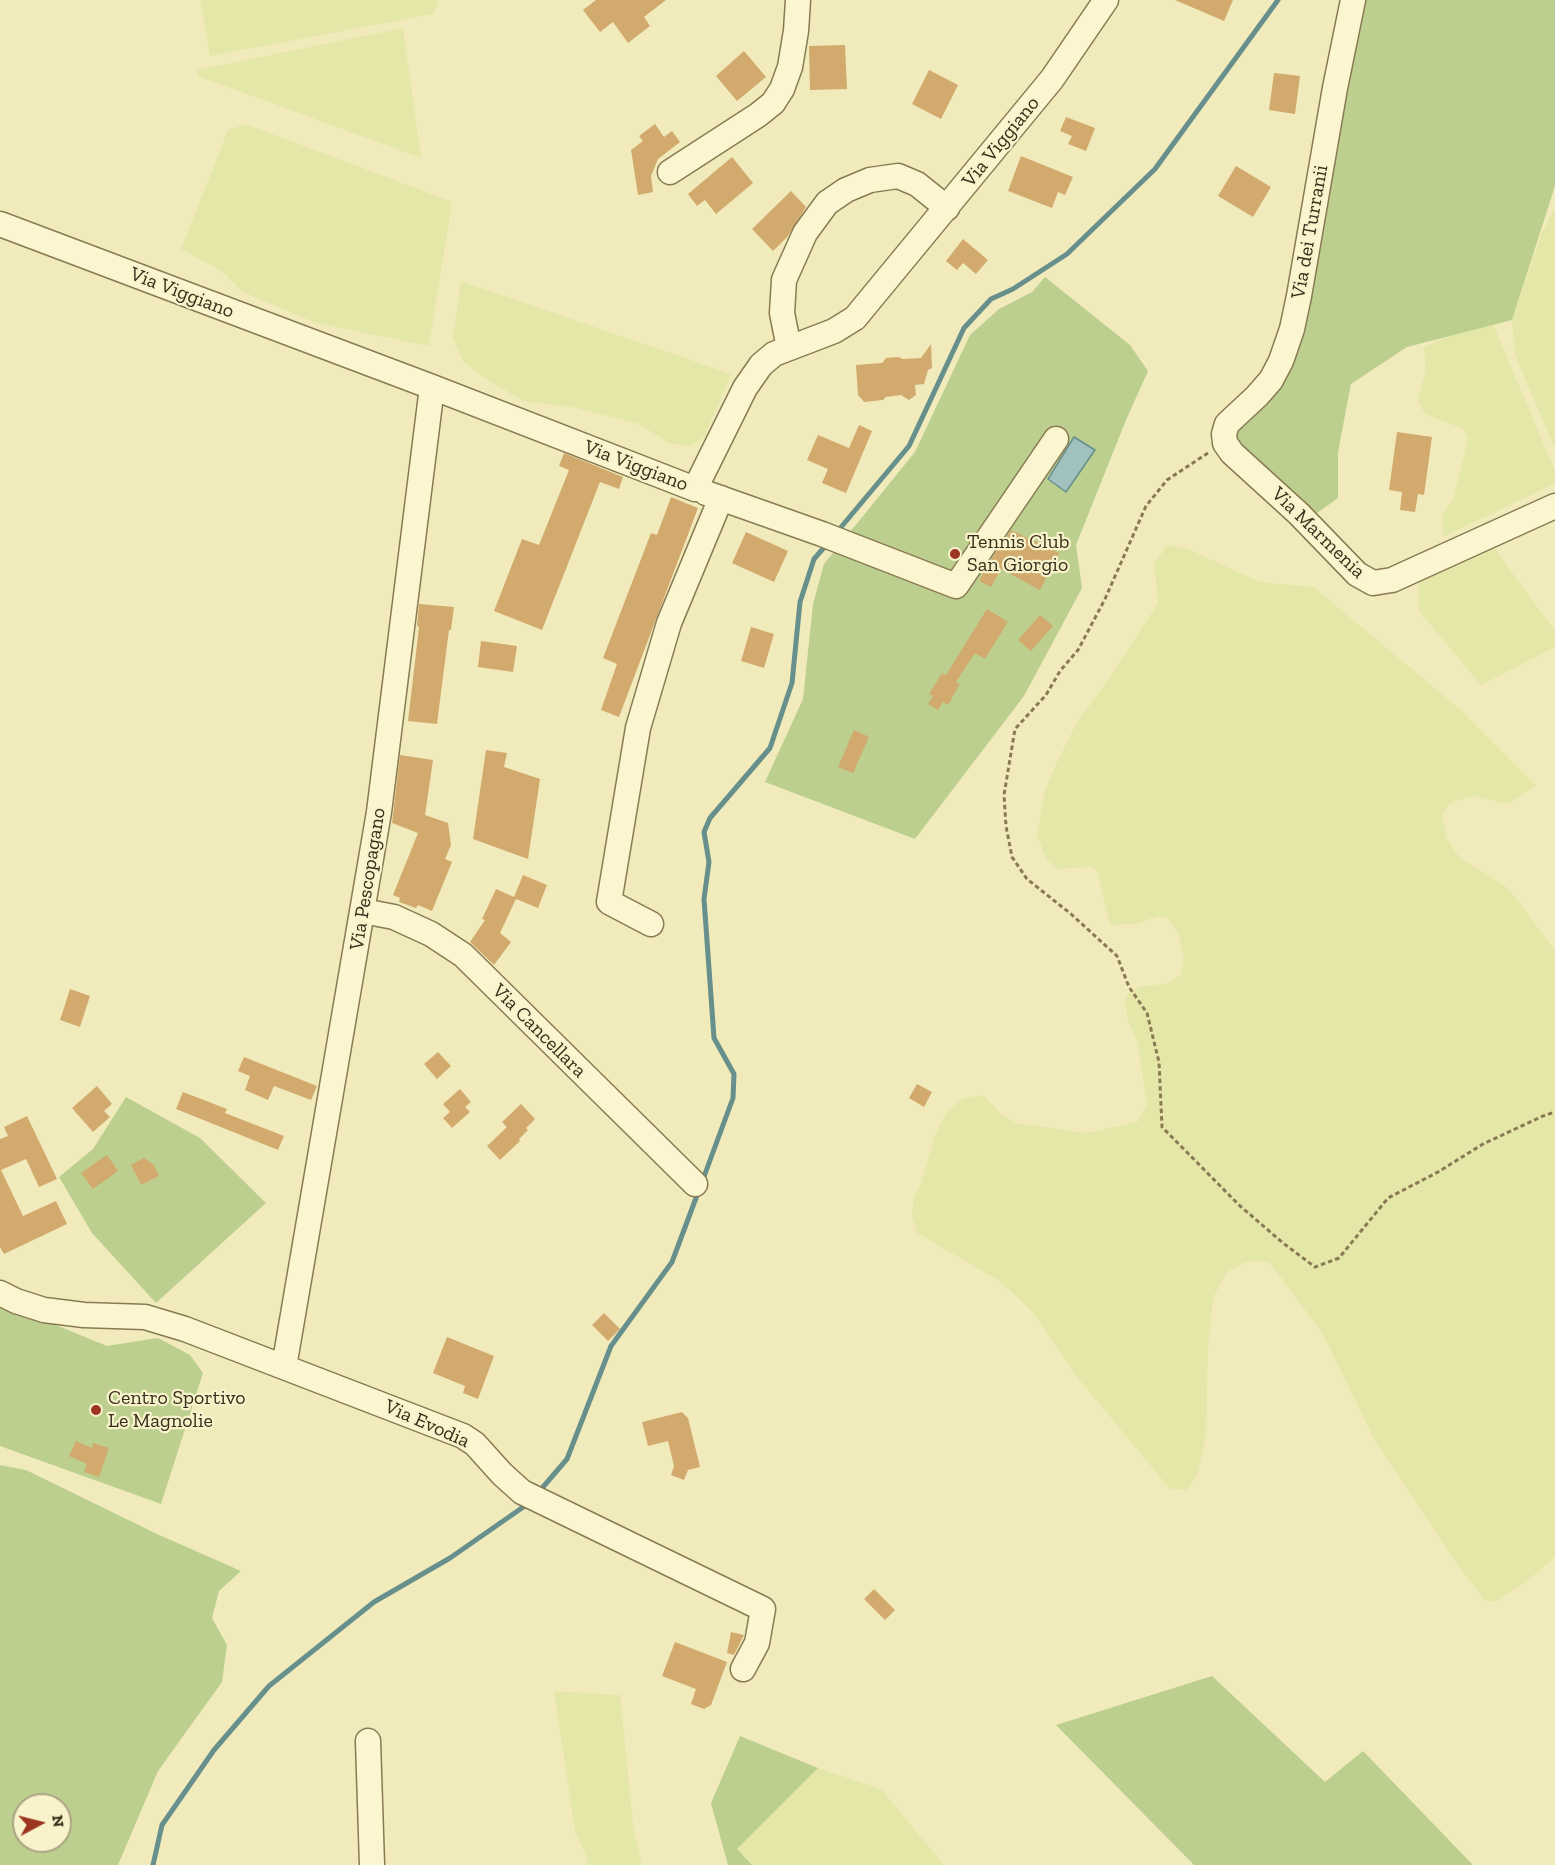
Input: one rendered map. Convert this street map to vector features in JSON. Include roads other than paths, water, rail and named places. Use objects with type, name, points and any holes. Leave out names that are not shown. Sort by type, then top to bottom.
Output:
[{"type":"street","points":[[670,172],[773,103],[782,89],[790,67],[798,0]]},
{"type":"street","name":"Via Viggiano","points":[[0,224],[695,489],[755,372],[767,358],[834,331],[855,318],[1052,80],[1106,0]]},
{"type":"street","name":"Via dei Turranii","points":[[1225,443],[1225,429],[1229,421],[1263,390],[1275,374],[1292,329],[1353,0]]},
{"type":"street","points":[[789,348],[782,313],[784,280],[798,245],[810,224],[827,203],[846,190],[870,180],[898,177],[917,184],[947,208]]},
{"type":"street","name":"Via Pescopagano","points":[[284,1367],[379,812],[432,387]]},
{"type":"street","points":[[695,489],[822,534],[956,586],[1056,439]]},
{"type":"street","name":"Via Marmenia","points":[[1225,443],[1232,453],[1292,507],[1357,574],[1373,583],[1392,580],[1555,506]]},
{"type":"street","points":[[651,924],[609,902],[628,786],[638,728],[669,623],[721,498]]},
{"type":"street","name":"Via Cancellara","points":[[363,910],[403,921],[431,934],[463,955],[695,1184]]},
{"type":"street","name":"Via Evodia","points":[[0,1293],[44,1310],[84,1315],[145,1317],[185,1329],[464,1436],[475,1444],[522,1492],[763,1609],[758,1643],[743,1669]]},
{"type":"street","points":[[368,1741],[372,1865]]},
{"type":"water","points":[[1074,437],[1095,450],[1066,492],[1048,479]]},
{"type":"waterway","points":[[837,532],[909,446],[964,328],[991,299],[1013,289],[1067,254],[1155,169],[1278,0]]},
{"type":"waterway","points":[[702,1182],[733,1098],[734,1074],[714,1038],[704,899],[709,862],[704,832],[710,818],[770,748],[792,683],[800,602],[814,559],[827,544]]},
{"type":"waterway","points":[[537,1494],[567,1459],[611,1346],[672,1262],[699,1190]]},
{"type":"waterway","points":[[153,1865],[162,1825],[214,1750],[269,1686],[374,1602],[450,1558],[529,1503]]},
{"type":"place","name":"Tennis Club San Giorgio","points":[[955,554]]},
{"type":"place","name":"Centro Sportivo Le Magnolie","points":[[96,1410]]}]
